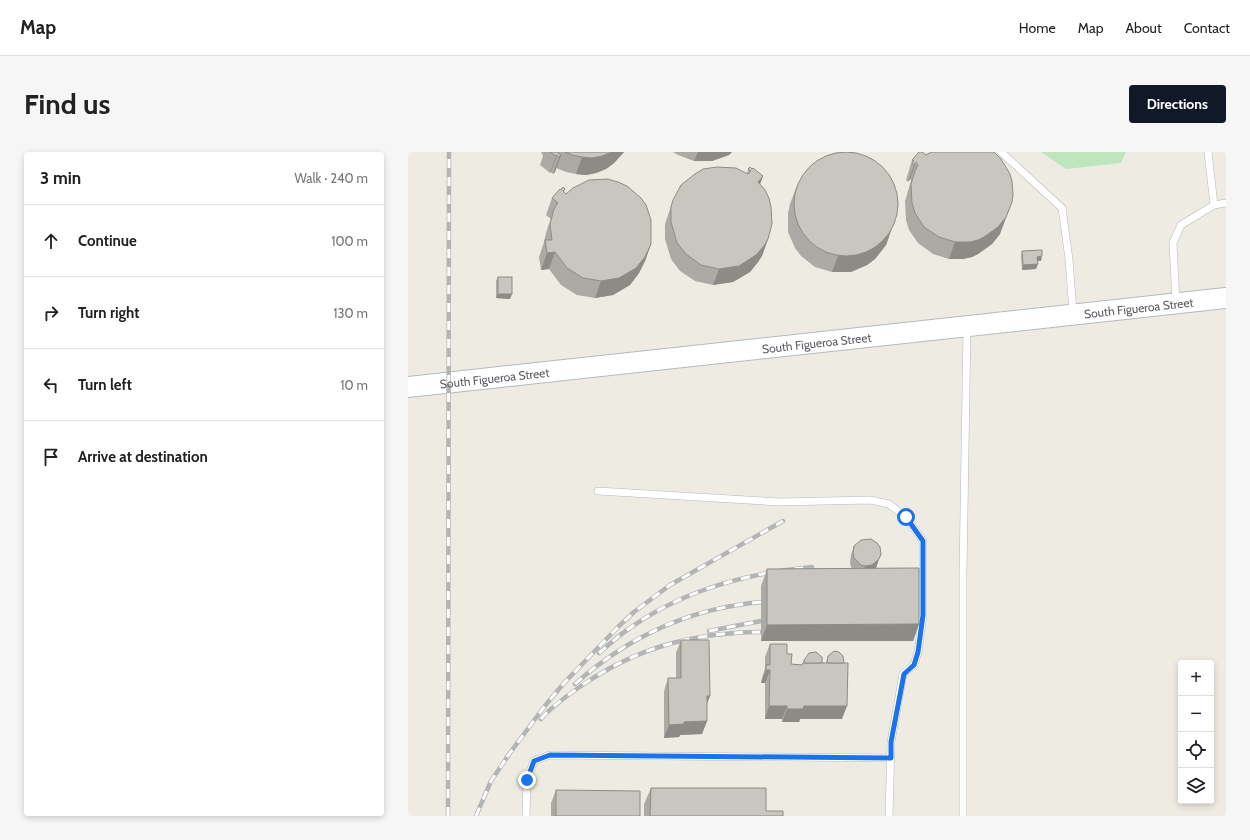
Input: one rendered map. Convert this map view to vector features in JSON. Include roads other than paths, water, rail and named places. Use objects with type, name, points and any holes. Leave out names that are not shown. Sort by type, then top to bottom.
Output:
[{"type":"main road","name":"South Figueroa Street","points":[[408,387],[1226,298]]},
{"type":"lane","points":[[1001,152],[1062,208],[1069,259],[1073,315]]},
{"type":"lane","points":[[1208,152],[1214,205]]},
{"type":"lane","points":[[1176,304],[1173,243],[1181,225],[1214,205],[1226,203]]},
{"type":"lane","points":[[963,816],[963,574],[967,326]]},
{"type":"lane","points":[[598,491],[780,502],[870,500],[889,504],[906,517],[923,541],[923,615],[918,652],[914,665],[904,674],[891,742],[889,816]]},
{"type":"lane","points":[[526,816],[527,780],[534,761],[550,755],[891,758]]},
{"type":"railway","points":[[448,816],[449,152]]},
{"type":"railway","points":[[507,757],[564,683],[634,612],[670,585],[783,521]]},
{"type":"railway","points":[[599,653],[626,631],[650,615],[672,603],[694,594],[740,579],[812,567]]},
{"type":"railway","points":[[575,684],[617,652],[662,627],[685,618],[710,611],[736,605],[762,602]]},
{"type":"railway","points":[[709,631],[761,621]]},
{"type":"railway","points":[[541,719],[555,705],[581,686],[623,661],[645,652],[689,639],[711,635],[760,632]]},
{"type":"railway","points":[[476,816],[491,781],[510,753]]}]
